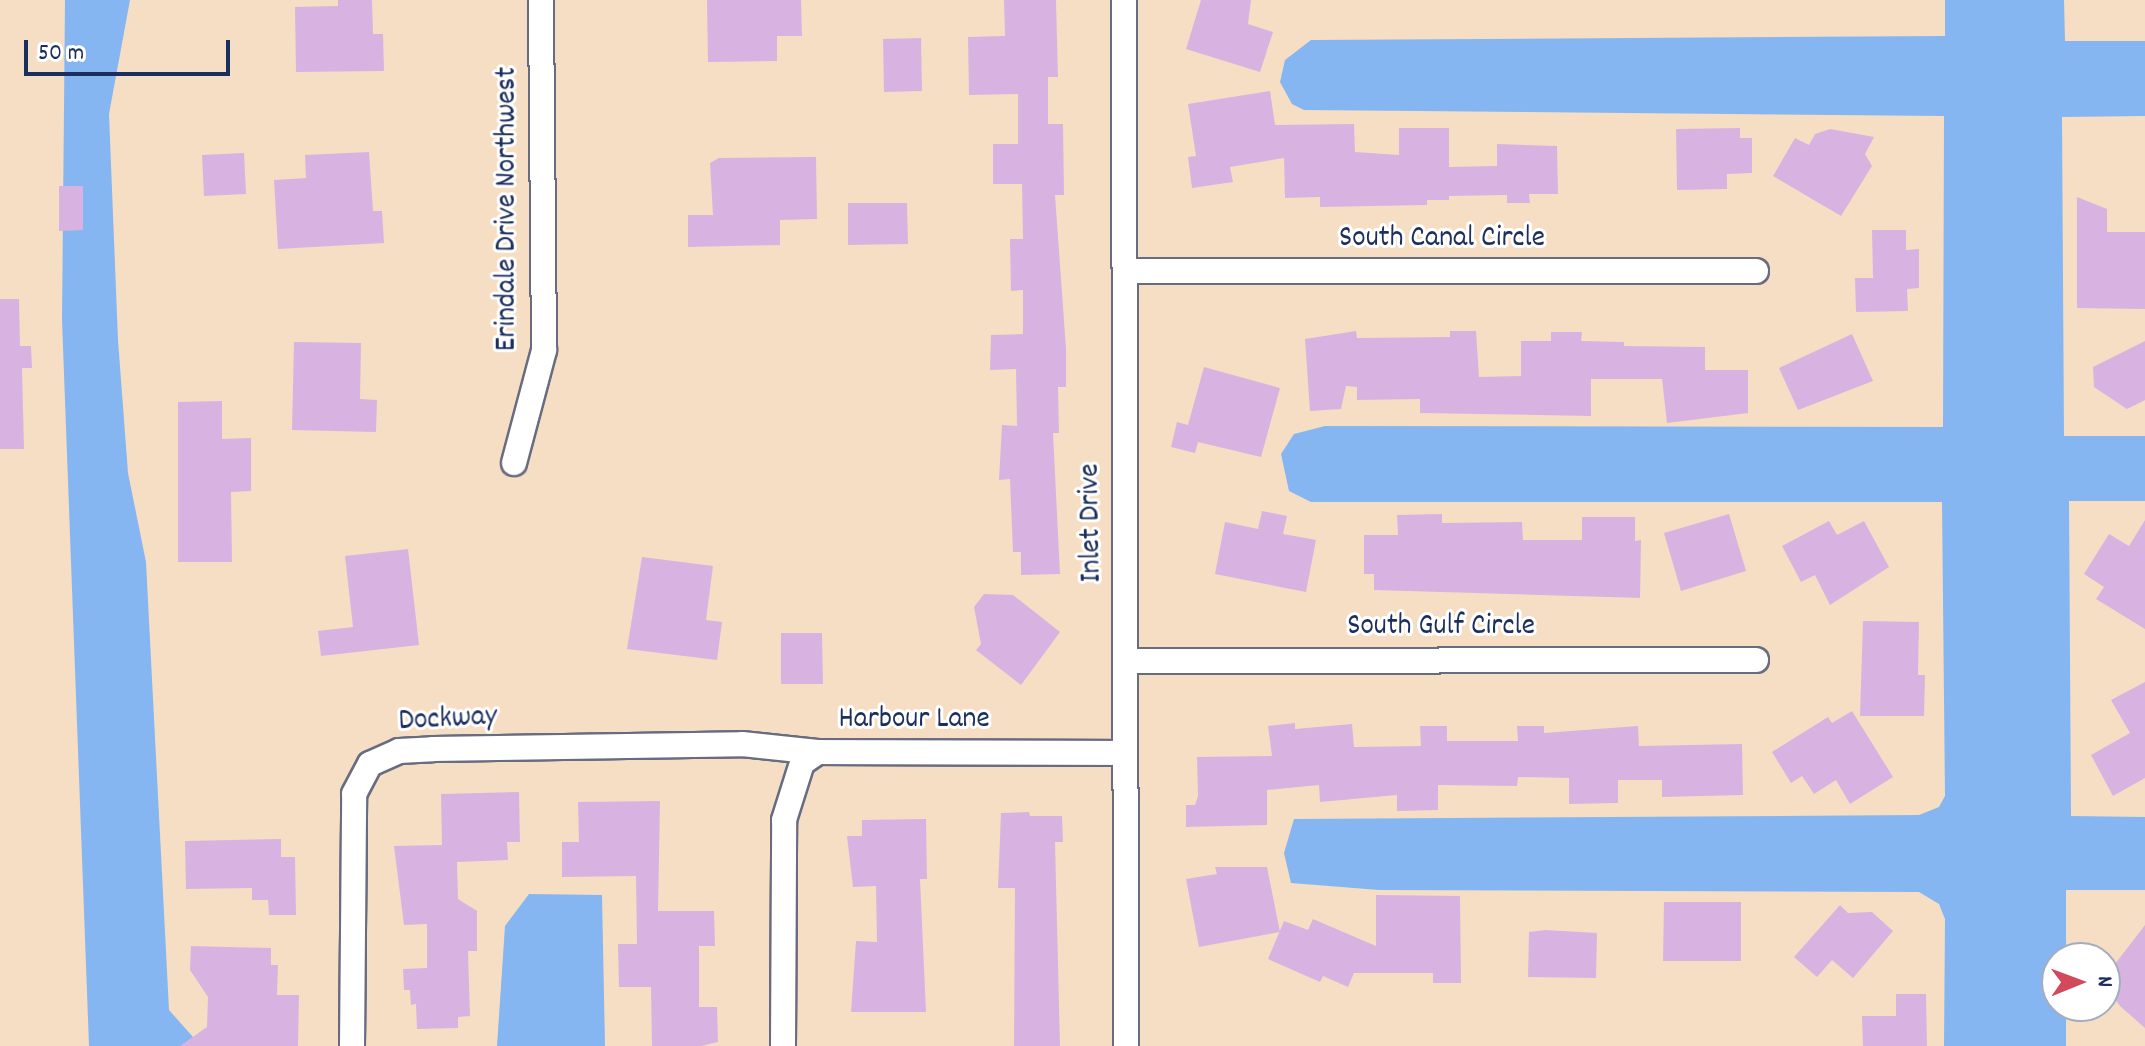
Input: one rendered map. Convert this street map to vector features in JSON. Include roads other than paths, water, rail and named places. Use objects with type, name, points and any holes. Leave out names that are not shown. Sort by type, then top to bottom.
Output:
[{"type":"street","name":"Erindale Drive Northwest","points":[[514,463],[544,350],[541,0]]},
{"type":"street","name":"Inlet Drive","points":[[1124,0],[1127,661],[1122,753],[1126,1046]]},
{"type":"street","name":"South Canal Circle","points":[[1127,271],[1756,271]]},
{"type":"street","name":"South Gulf Circle","points":[[1127,661],[1756,660]]},
{"type":"street","name":"Dockway","points":[[352,1046],[354,794],[370,764],[399,751],[433,749],[742,744],[818,752]]},
{"type":"street","name":"Harbour Lane","points":[[783,1046],[784,820],[802,763],[818,752],[1122,753]]},
{"type":"water","points":[[65,0],[130,0],[109,114],[118,340],[128,473],[146,562],[169,1010],[201,1046],[89,1046],[62,320]]},
{"type":"water","points":[[1945,0],[2064,0],[2065,41],[2145,41],[2145,116],[2062,117],[2064,436],[2145,436],[2145,501],[2069,501],[2071,816],[2145,817],[2145,890],[2066,890],[2066,942],[2041,942],[2041,1022],[2066,1022],[2066,1046],[1944,1046],[1945,919],[1939,904],[1919,892],[1379,890],[1291,883],[1284,853],[1294,819],[1919,815],[1939,807],[1945,796],[1942,502],[1311,502],[1289,491],[1281,454],[1294,434],[1325,426],[1943,427],[1944,116],[1304,110],[1292,104],[1280,82],[1285,60],[1311,40],[1945,36]]},
{"type":"water","points":[[529,894],[602,895],[605,1046],[497,1046],[505,926]]}]
